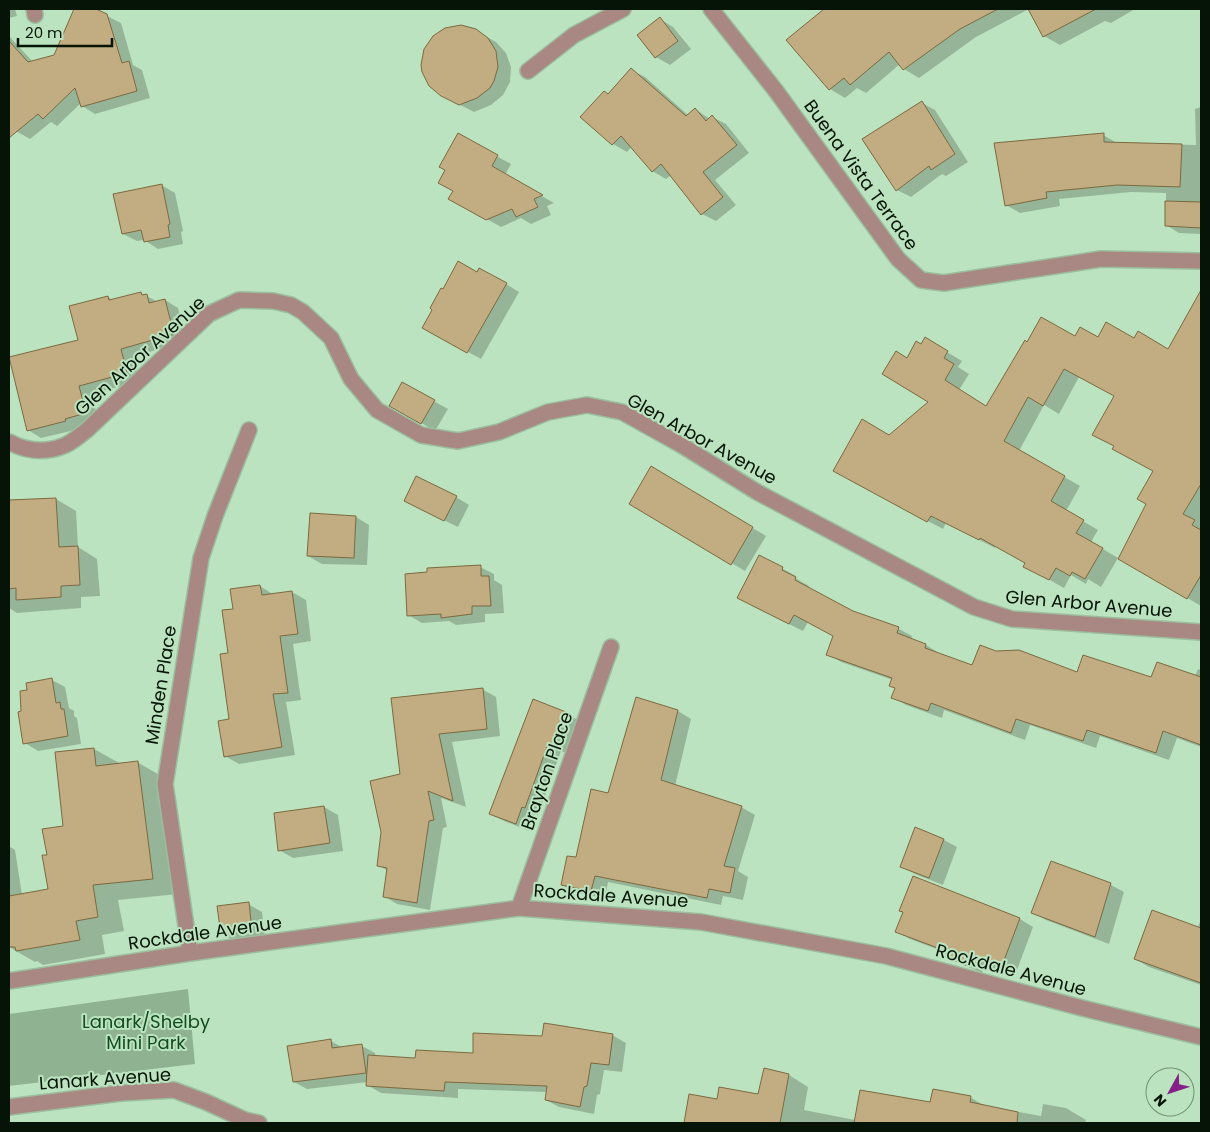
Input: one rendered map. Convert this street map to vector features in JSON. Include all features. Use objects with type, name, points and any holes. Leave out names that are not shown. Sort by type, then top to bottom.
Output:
[{"type":"street","points":[[528,71],[574,35],[622,9]]},
{"type":"street","name":"Buena Vista Terrace","points":[[711,9],[776,91],[898,259],[922,280],[944,283],[1101,259],[1201,261]]},
{"type":"street","name":"Glen Arbor Avenue","points":[[9,442],[15,446],[40,452],[65,446],[87,430],[209,314],[239,300],[273,302],[291,305],[303,312],[331,338],[351,379],[377,410],[421,435],[458,441],[499,432],[548,412],[587,405],[622,412],[683,446],[757,492],[974,607],[1012,619],[1201,632]]},
{"type":"street","name":"Minden Place","points":[[190,953],[164,784],[201,558],[215,516],[249,430]]},
{"type":"street","name":"Brayton Place","points":[[519,908],[611,647]]},
{"type":"street","name":"Rockdale Avenue","points":[[9,981],[190,953],[519,908],[701,922],[866,953],[1201,1037]]},
{"type":"street","name":"Lanark Avenue","points":[[9,1107],[121,1093],[174,1090],[245,1120],[259,1123]]},
{"type":"green space","name":"Lanark/Shelby Mini Park","points":[[188,989],[195,1064],[9,1086],[9,1014]]},
{"type":"building","points":[[74,9],[96,9],[107,14],[122,63],[129,61],[137,91],[81,107],[75,88],[43,119],[38,114],[9,138],[9,41],[28,62],[54,55]]},
{"type":"building","points":[[824,9],[998,9],[960,29],[903,70],[889,52],[850,85],[844,78],[829,90],[786,40]]},
{"type":"building","points":[[1028,9],[1096,9],[1043,37]]},
{"type":"building","points":[[660,17],[678,41],[655,58],[637,35]]},
{"type":"building","points":[[461,25],[476,29],[488,38],[496,51],[498,67],[490,88],[477,98],[459,105],[441,96],[429,86],[422,72],[421,65],[424,49],[433,36],[445,28]]},
{"type":"building","points":[[631,68],[686,116],[695,108],[706,121],[712,115],[737,145],[703,172],[723,197],[701,215],[661,164],[652,172],[621,136],[612,145],[580,117],[604,91],[608,94]]},
{"type":"building","points":[[922,101],[955,154],[931,170],[929,166],[896,191],[862,139]]},
{"type":"building","points":[[458,133],[498,155],[492,166],[543,195],[534,199],[538,207],[516,217],[512,209],[486,220],[448,199],[453,191],[438,183],[445,170],[439,167]]},
{"type":"building","points":[[1104,133],[1104,142],[1182,144],[1180,187],[1117,185],[1046,192],[1047,198],[1005,206],[994,143]]},
{"type":"building","points":[[162,184],[170,224],[168,225],[170,237],[144,242],[141,230],[122,234],[113,194]]},
{"type":"building","points":[[1165,201],[1201,202],[1201,228],[1165,226]]},
{"type":"building","points":[[458,261],[477,272],[479,268],[507,283],[467,353],[422,328],[432,310],[430,308]]},
{"type":"building","points":[[1201,290],[1201,484],[1183,514],[1195,520],[1192,525],[1201,530],[1201,575],[1187,599],[1118,559],[1146,504],[1137,499],[1153,471],[1112,449],[1114,446],[1092,435],[1114,396],[1064,369],[1043,406],[1028,397],[1004,441],[1065,476],[1051,501],[1084,520],[1076,533],[1103,548],[1085,579],[1072,572],[1070,576],[1056,568],[1049,580],[1023,567],[1025,563],[980,538],[979,540],[931,516],[927,522],[833,471],[862,419],[889,435],[928,402],[882,374],[896,351],[907,358],[916,341],[921,344],[925,337],[948,351],[944,358],[954,364],[945,380],[986,406],[1025,340],[1027,342],[1041,317],[1075,336],[1080,327],[1098,337],[1106,322],[1134,338],[1138,331],[1168,349]]},
{"type":"building","points":[[141,292],[142,295],[147,294],[149,303],[165,299],[174,334],[121,349],[127,373],[79,386],[86,413],[65,419],[66,421],[27,431],[9,357],[78,340],[69,306],[108,296],[109,300]]},
{"type":"building","points":[[402,382],[435,400],[421,424],[389,406]]},
{"type":"building","points":[[651,466],[753,527],[731,565],[629,504]]},
{"type":"building","points":[[416,476],[457,496],[444,521],[404,501]]},
{"type":"building","points":[[56,498],[59,547],[78,546],[80,585],[61,586],[61,597],[16,600],[16,588],[9,589],[9,500]]},
{"type":"building","points":[[310,513],[356,516],[354,558],[307,556]]},
{"type":"building","points":[[759,555],[783,567],[782,570],[796,577],[795,580],[853,611],[899,627],[897,633],[926,644],[925,648],[972,665],[980,645],[996,651],[1019,650],[1077,672],[1083,655],[1151,677],[1157,662],[1201,677],[1201,745],[1163,731],[1156,753],[1087,730],[1083,741],[1016,719],[1011,733],[931,703],[928,711],[891,698],[895,688],[889,686],[892,678],[826,655],[833,636],[794,615],[789,624],[737,598]]},
{"type":"building","points":[[481,565],[481,576],[489,576],[491,606],[472,606],[472,614],[441,618],[441,614],[407,616],[405,574],[427,572],[427,568]]},
{"type":"building","points":[[260,585],[262,595],[292,591],[298,634],[280,636],[288,693],[273,694],[282,747],[224,757],[218,721],[229,719],[220,654],[228,653],[222,610],[233,609],[230,589]]},
{"type":"building","points":[[52,678],[56,703],[60,702],[61,709],[64,709],[68,736],[23,744],[18,712],[21,711],[20,691],[27,690],[26,683]]},
{"type":"building","points":[[483,688],[487,729],[439,734],[453,801],[428,791],[434,820],[429,821],[417,903],[383,897],[387,868],[377,866],[381,832],[370,781],[400,774],[391,698]]},
{"type":"building","points":[[636,697],[678,710],[661,780],[742,806],[724,866],[735,868],[730,893],[709,889],[707,898],[595,876],[591,891],[561,885],[567,856],[576,857],[591,789],[608,793]]},
{"type":"building","points":[[533,699],[566,712],[553,746],[548,744],[525,808],[522,807],[516,824],[489,814]]},
{"type":"building","points":[[94,748],[96,766],[138,761],[153,879],[93,885],[98,917],[76,921],[80,940],[16,951],[15,947],[9,947],[9,896],[48,889],[42,855],[47,855],[42,829],[63,826],[55,752]]},
{"type":"building","points":[[324,806],[330,843],[278,851],[274,813]]},
{"type":"building","points":[[915,827],[944,839],[929,878],[900,867]]},
{"type":"building","points":[[1051,861],[1111,883],[1095,937],[1031,913]]},
{"type":"building","points":[[913,876],[1020,918],[1003,963],[999,962],[998,965],[983,959],[980,966],[970,962],[968,966],[944,956],[946,951],[895,932],[903,912],[899,911]]},
{"type":"building","points":[[249,902],[252,931],[221,935],[217,906]]},
{"type":"building","points":[[1152,910],[1201,928],[1201,983],[1134,959]]},
{"type":"building","points":[[544,1023],[613,1034],[609,1065],[591,1063],[587,1086],[584,1087],[580,1107],[545,1100],[547,1086],[445,1082],[444,1091],[366,1086],[368,1055],[415,1058],[416,1050],[473,1053],[473,1033],[542,1036]]},
{"type":"building","points":[[331,1039],[332,1048],[362,1044],[366,1073],[293,1082],[287,1046]]},
{"type":"building","points":[[764,1068],[789,1074],[780,1123],[684,1123],[689,1094],[717,1099],[719,1087],[758,1094]]},
{"type":"building","points":[[933,1089],[971,1096],[970,1102],[1018,1112],[1017,1123],[854,1123],[860,1090],[930,1102]]}]
